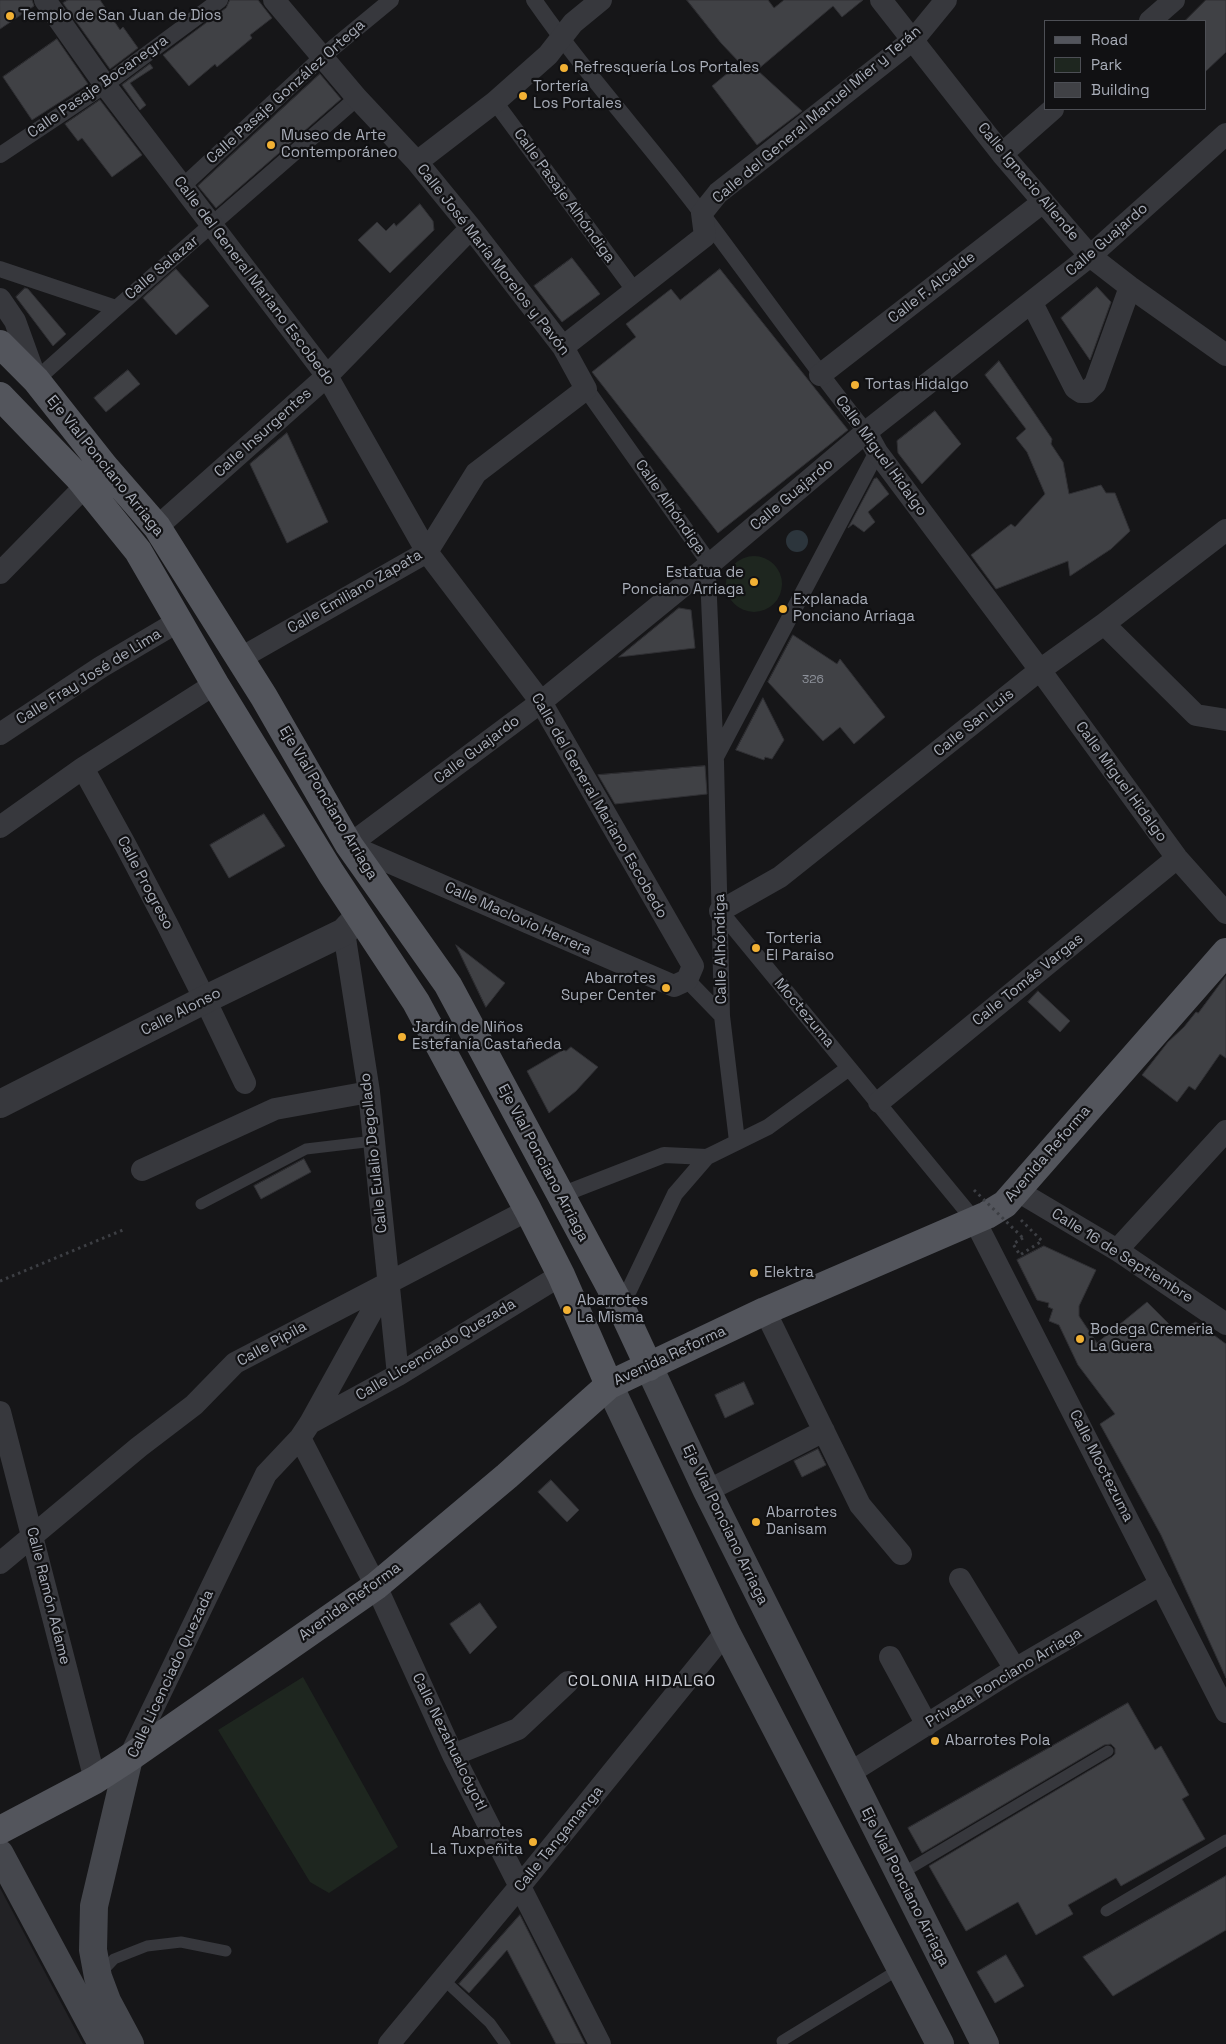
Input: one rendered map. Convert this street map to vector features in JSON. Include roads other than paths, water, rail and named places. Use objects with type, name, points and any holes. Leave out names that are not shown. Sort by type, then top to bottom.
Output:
[{"type":"main road","name":"Eje Vial Ponciano Arriaga","points":[[0,344],[36,380],[104,466],[157,527],[239,658],[350,845],[448,985],[621,1307],[707,1491],[985,2044]]},
{"type":"main road","name":"Eje Vial Ponciano Arriaga","points":[[0,396],[82,483],[138,551],[351,924],[416,1002],[561,1275],[609,1385],[726,1632],[940,2044]]},
{"type":"main road","name":"Avenida Reforma","points":[[0,1830],[95,1780],[129,1758],[376,1586],[507,1476],[609,1385],[764,1311],[975,1220],[1011,1197],[1226,952]]},
{"type":"main road","name":"Calle Licenciado Quezada","points":[[129,1758],[94,1906],[93,1950],[98,1977],[107,2002],[130,2044]]},
{"type":"main road","points":[[0,1854],[102,2044]]},
{"type":"street","name":"Calle del General Mariano Escobedo","points":[[45,0],[105,85],[327,376],[427,552],[541,702],[693,966],[687,980]]},
{"type":"street","name":"Calle Pasaje Bocanegra","points":[[0,155],[105,85],[220,0]]},
{"type":"street","name":"Calle José María Morelos y Pavón","points":[[274,0],[357,98],[417,162],[471,228],[563,347],[586,389]]},
{"type":"street","name":"Calle Pasaje González Ortega","points":[[182,186],[322,57],[391,0]]},
{"type":"street","name":"Calle Miguel Hidalgo","points":[[534,0],[562,39],[702,213],[820,375],[866,432],[877,452],[1040,670],[1177,858],[1226,913]]},
{"type":"street","points":[[417,162],[495,102],[548,55],[573,23],[601,0]]},
{"type":"street","name":"Calle Ignacio Allende","points":[[882,0],[1002,154],[1090,256],[1130,287],[1226,355]]},
{"type":"street","name":"Calle del General Manuel Mier y Terán","points":[[563,347],[704,236],[702,213],[718,193],[914,39],[946,0]]},
{"type":"street","points":[[1151,20],[1174,0]]},
{"type":"street","name":"Calle Salazar","points":[[36,380],[357,98]]},
{"type":"street","name":"Calle Pasaje Alhóndiga","points":[[495,102],[634,290]]},
{"type":"street","points":[[1002,154],[1051,110]]},
{"type":"street","name":"Calle Guajardo","points":[[350,845],[541,702],[710,564],[866,432],[1090,256],[1226,134]]},
{"type":"street","name":"Calle F. Alcalde","points":[[820,375],[1043,202]]},
{"type":"street","name":"Calle Insurgentes","points":[[157,527],[327,376],[471,228]]},
{"type":"street","points":[[0,269],[116,308]]},
{"type":"street","points":[[1032,303],[1075,388],[1081,392],[1087,392],[1095,384],[1130,287]]},
{"type":"street","points":[[0,299],[16,321],[36,380]]},
{"type":"street","name":"Calle Emiliano Zapata","points":[[239,658],[427,552],[476,473],[586,389]]},
{"type":"street","name":"Calle Alhóndiga","points":[[586,389],[710,564],[708,574],[716,757],[722,1016],[737,1141]]},
{"type":"street","name":"Calle Alhóndiga","points":[[716,757],[877,452]]},
{"type":"street","points":[[0,573],[82,483],[104,466]]},
{"type":"street","name":"Calle San Luis","points":[[720,911],[780,877],[1040,670],[1104,624],[1226,530]]},
{"type":"street","name":"Calle Fray José de Lima","points":[[0,734],[101,667],[179,621]]},
{"type":"street","points":[[1104,624],[1196,715],[1226,720]]},
{"type":"street","points":[[0,827],[83,768],[215,684]]},
{"type":"street","name":"Calle Progreso","points":[[83,768],[134,860],[206,999],[245,1083]]},
{"type":"street","name":"Calle Maclovio Herrera","points":[[350,845],[674,986],[687,980]]},
{"type":"street","name":"Calle Tomás Vargas","points":[[879,1102],[1177,858]]},
{"type":"street","name":"Moctezuma","points":[[720,911],[850,1068]]},
{"type":"street","name":"Calle Alonso","points":[[0,1104],[351,924]]},
{"type":"street","name":"Calle Eulalio Degollado","points":[[351,924],[398,1375]]},
{"type":"street","points":[[687,980],[722,1016]]},
{"type":"street","points":[[621,1307],[675,1194],[706,1157],[768,1127],[850,1068],[975,1220]]},
{"type":"street","points":[[142,1170],[275,1109],[369,1092]]},
{"type":"street","points":[[1117,1250],[1226,1131]]},
{"type":"street","points":[[561,1195],[664,1155],[706,1157]]},
{"type":"street","name":"Calle 16 de Septiembre","points":[[1011,1197],[1117,1250],[1226,1324]]},
{"type":"street","name":"Calle Pípila","points":[[0,1563],[139,1447],[194,1406],[235,1363],[528,1210]]},
{"type":"street","name":"Calle Moctezuma","points":[[975,1220],[1226,1712]]},
{"type":"street","name":"Calle Licenciado Quezada","points":[[305,1430],[561,1275]]},
{"type":"street","name":"Calle Licenciado Quezada","points":[[129,1758],[266,1474],[305,1430],[388,1282]]},
{"type":"street","points":[[764,1311],[860,1504],[901,1554]]},
{"type":"street","name":"Calle Ramón Adame","points":[[0,1412],[95,1780]]},
{"type":"street","name":"Calle Nezahualcóyotl","points":[[305,1430],[453,1755],[600,2044]]},
{"type":"street","points":[[707,1491],[824,1431]]},
{"type":"street","points":[[960,1579],[1015,1669]]},
{"type":"street","name":"Privada Ponciano Arriaga","points":[[848,1774],[1015,1669],[1161,1584]]},
{"type":"street","name":"Calle Tangamanga","points":[[389,2044],[726,1632]]},
{"type":"street","points":[[890,1657],[927,1725]]},
{"type":"street","points":[[453,1755],[518,1729],[568,1682]]},
{"type":"lane","points":[[0,557],[82,483]]},
{"type":"lane","points":[[201,1204],[306,1149],[374,1141]]},
{"type":"lane","points":[[899,1875],[1108,1750]]},
{"type":"lane","points":[[1106,1911],[1226,1840]]},
{"type":"lane","points":[[98,1977],[114,1959],[147,1946],[181,1942],[226,1951]]},
{"type":"lane","points":[[782,2041],[901,1968]]},
{"type":"lane","points":[[443,1979],[490,2023],[505,2044]]},
{"type":"place","name":"Templo de San Juan de Dios","points":[[10,16]]},
{"type":"place","name":"Refresquería Los Portales","points":[[564,68]]},
{"type":"place","name":"Tortería Los Portales","points":[[523,96]]},
{"type":"place","name":"Museo de Arte Contemporáneo","points":[[271,145]]},
{"type":"place","name":"Tortas Hidalgo","points":[[855,385]]},
{"type":"place","name":"Estatua de Ponciano Arriaga","points":[[754,582]]},
{"type":"place","name":"Explanada Ponciano Arriaga","points":[[783,609]]},
{"type":"place","name":"Torteria El Paraiso","points":[[756,948]]},
{"type":"place","name":"Abarrotes Super Center","points":[[666,988]]},
{"type":"place","name":"Jardín de Niños Estefanía Castañeda","points":[[402,1037]]},
{"type":"place","name":"Elektra","points":[[754,1273]]},
{"type":"place","name":"Abarrotes La Misma","points":[[567,1310]]},
{"type":"place","name":"Bodega Cremeria La Guera","points":[[1080,1339]]},
{"type":"place","name":"Abarrotes Danisam","points":[[756,1522]]},
{"type":"place","name":"Abarrotes Pola","points":[[935,1741]]},
{"type":"place","name":"Abarrotes La Tuxpeñita","points":[[533,1842]]},
{"type":"district","name":"COLONIA HIDALGO","points":[[642,1682]]}]
